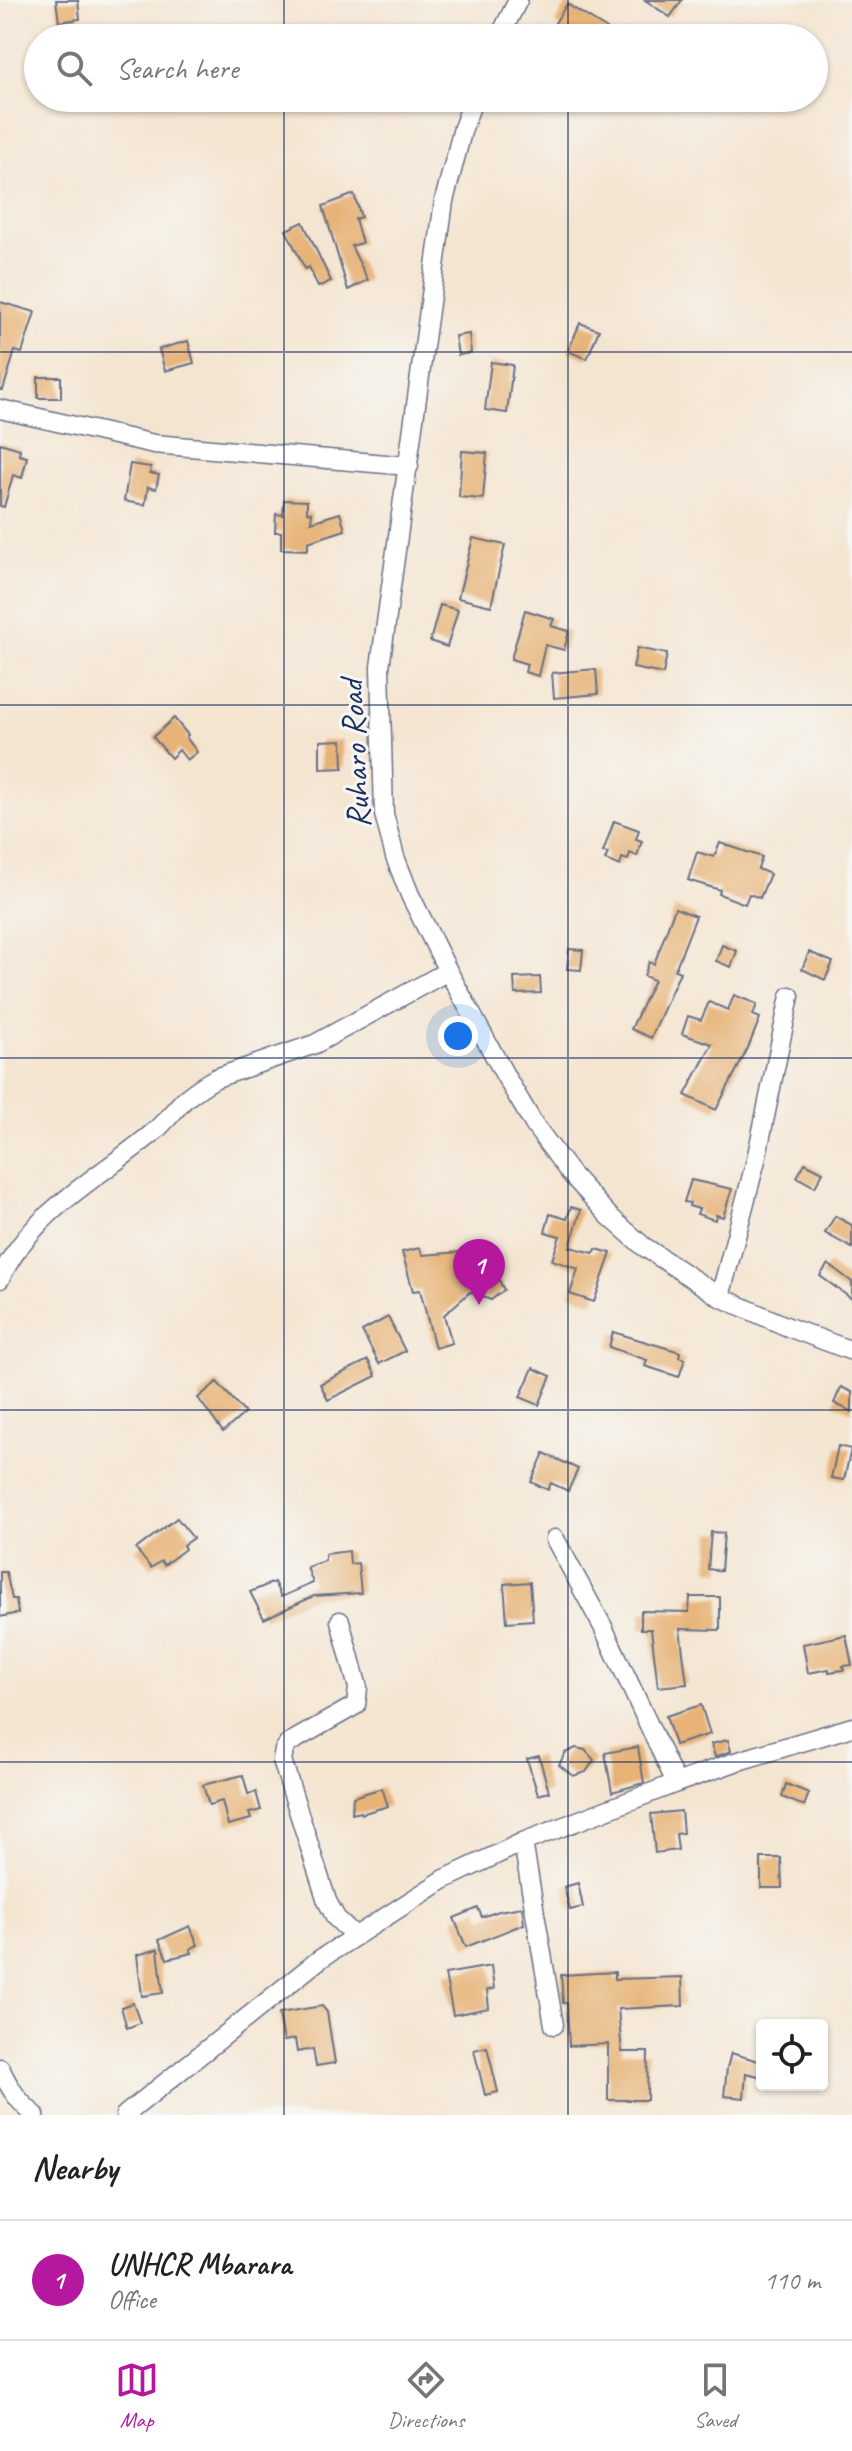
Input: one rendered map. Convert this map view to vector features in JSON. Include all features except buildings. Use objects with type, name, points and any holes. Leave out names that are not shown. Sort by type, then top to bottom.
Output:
[{"type":"street","points":[[506,24],[518,0]]},
{"type":"street","name":"Ruharo Road","points":[[469,112],[444,201],[380,667],[384,814],[395,857],[410,895],[448,971],[535,1126],[570,1173],[609,1216],[643,1246],[720,1297],[852,1351]]},
{"type":"street","points":[[0,409],[154,444],[409,466]]},
{"type":"street","points":[[0,1279],[15,1250],[49,1213],[158,1128],[202,1086],[216,1078],[315,1044],[448,971]]},
{"type":"street","points":[[720,1297],[756,1160],[790,996]]},
{"type":"street","points":[[555,1539],[603,1627],[676,1783]]},
{"type":"street","points":[[340,1621],[358,1688],[356,1705],[289,1743],[282,1760],[327,1901],[336,1918],[355,1936]]},
{"type":"street","points":[[125,2115],[320,1959],[443,1880],[523,1842],[676,1783],[852,1727]]},
{"type":"street","points":[[523,1842],[554,2025]]},
{"type":"street","points":[[0,2068],[12,2093],[35,2115]]},
{"type":"place","name":"UNHCR Mbarara","points":[[479,1305]]}]
